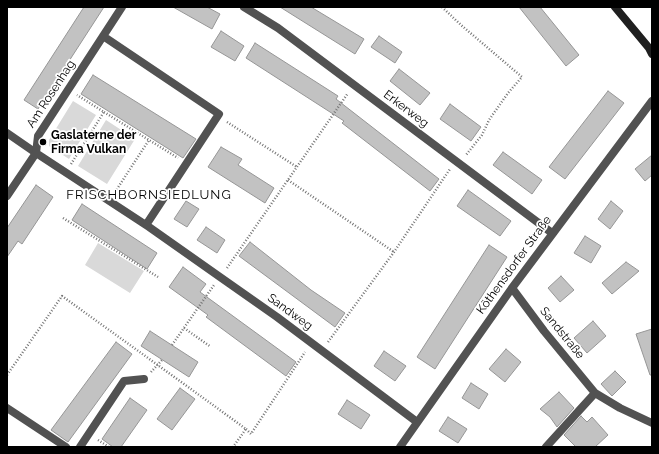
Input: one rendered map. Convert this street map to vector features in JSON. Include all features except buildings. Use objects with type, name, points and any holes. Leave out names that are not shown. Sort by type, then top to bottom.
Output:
[{"type":"main road","points":[[615,7],[649,48],[652,54]]},
{"type":"street","name":"Am Rosenhag","points":[[7,196],[36,153],[38,136],[122,7]]},
{"type":"street","name":"Erkerweg","points":[[244,7],[278,28],[552,233]]},
{"type":"street","points":[[103,36],[219,114],[146,225]]},
{"type":"street","name":"Köthensdorfer Straße","points":[[400,447],[552,233],[652,101]]},
{"type":"street","name":"Sandweg","points":[[7,133],[146,225],[220,277],[417,422]]},
{"type":"street","name":"Sandstraße","points":[[512,288],[544,331],[595,393],[620,408],[652,423]]},
{"type":"street","points":[[80,447],[124,381],[144,379]]},
{"type":"street","points":[[546,447],[595,393]]},
{"type":"street","points":[[7,408],[66,447]]},
{"type":"path","points":[[321,351],[458,162],[482,135],[508,93],[522,77],[442,7]]},
{"type":"path","points":[[172,345],[354,85]]},
{"type":"path","points":[[68,89],[186,164]]},
{"type":"path","points":[[66,172],[104,112]]},
{"type":"path","points":[[227,123],[297,167]]},
{"type":"path","points":[[110,201],[149,140]]},
{"type":"path","points":[[288,180],[394,252]]},
{"type":"path","points":[[63,218],[158,277]]},
{"type":"path","points":[[7,375],[62,296],[251,434],[311,343]]},
{"type":"path","points":[[184,328],[210,347]]},
{"type":"path","points":[[144,379],[162,360]]},
{"type":"path","points":[[233,447],[246,429]]},
{"type":"path","points":[[100,441],[109,447]]},
{"type":"shaded area","points":[[73,101],[96,115],[69,159],[49,146],[49,140]]},
{"type":"shaded area","points":[[106,120],[135,139],[107,184],[78,166]]},
{"type":"shaded area","points":[[98,243],[144,271],[130,293],[85,265]]},
{"type":"place","name":"Gaslaterne der Firma Vulkan","points":[[43,142]]},
{"type":"district","name":"FRISCHBORNSIEDLUNG","points":[[149,195]]}]
